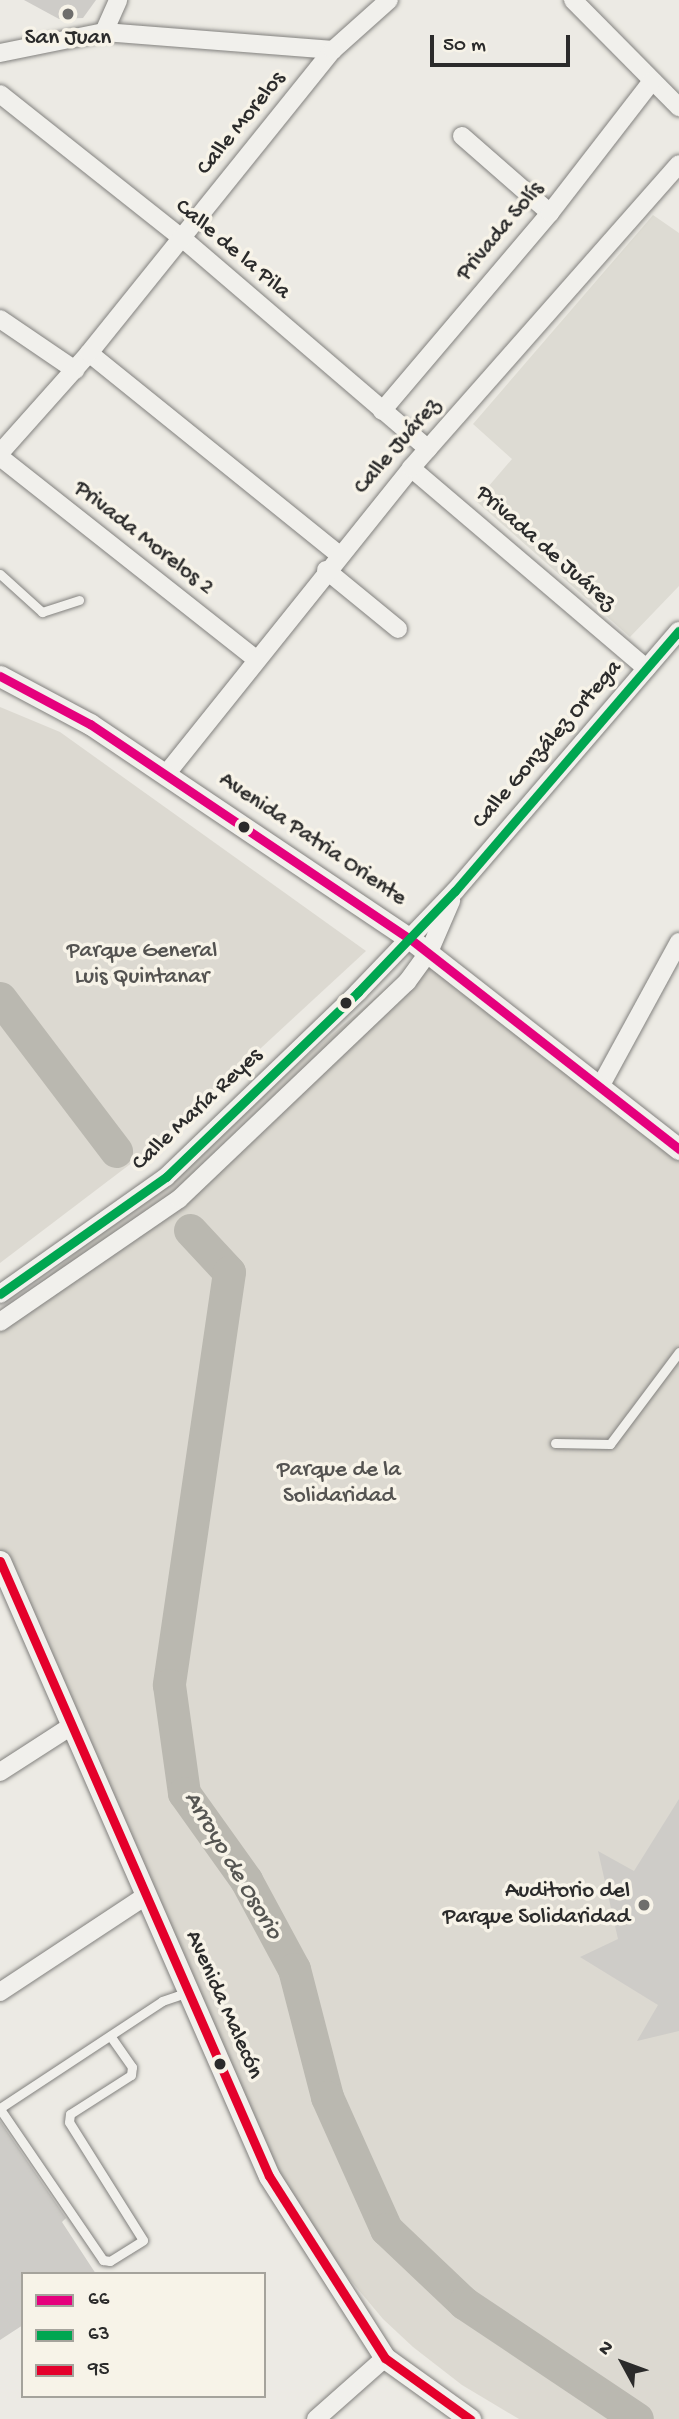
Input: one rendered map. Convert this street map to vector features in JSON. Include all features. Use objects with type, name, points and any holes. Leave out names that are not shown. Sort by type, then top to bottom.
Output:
[{"type":"street","points":[[104,32],[118,0]]},
{"type":"street","name":"Calle Morelos","points":[[0,455],[89,353],[333,50],[390,0]]},
{"type":"street","points":[[573,0],[679,107]]},
{"type":"street","points":[[0,53],[104,32],[333,50]]},
{"type":"street","name":"Privada Solís","points":[[382,411],[550,213],[652,81]]},
{"type":"street","name":"Calle de la Pila","points":[[0,94],[182,238],[428,449]]},
{"type":"street","points":[[462,136],[550,213]]},
{"type":"street","name":"Calle Juárez","points":[[167,773],[326,570],[411,468],[679,164]]},
{"type":"street","points":[[0,319],[75,370]]},
{"type":"street","points":[[89,353],[339,555]]},
{"type":"street","name":"Privada Morelos 2","points":[[0,455],[256,659]]},
{"type":"street","name":"Privada de Juárez","points":[[411,468],[646,668]]},
{"type":"street","points":[[326,570],[398,629]]},
{"type":"street","name":"Calle González Ortega","points":[[409,938],[455,891],[679,631]]},
{"type":"street","name":"Avenida Patria Oriente","points":[[0,676],[90,724],[167,773],[409,938],[679,1149]]},
{"type":"street","name":"Calle González Ortega","points":[[429,952],[455,891]]},
{"type":"street","name":"Calle María Reyes","points":[[0,1294],[166,1177],[409,938]]},
{"type":"street","points":[[601,1086],[679,943]]},
{"type":"street","points":[[0,1322],[179,1199],[386,1003],[429,952]]},
{"type":"street","name":"Avenida Malecón","points":[[0,1561],[269,2176],[385,2358],[470,2419]]},
{"type":"street","points":[[0,1772],[74,1725]]},
{"type":"street","points":[[0,1992],[147,1895]]},
{"type":"street","points":[[316,2419],[385,2358]]},
{"type":"lane","points":[[0,574],[42,612],[79,600]]},
{"type":"lane","points":[[555,1443],[610,1444],[679,1352]]},
{"type":"lane","points":[[110,2036],[132,2067],[131,2075],[70,2114],[69,2122],[143,2240],[110,2261],[103,2260],[0,2108],[162,2001],[188,1992]]},
{"type":"shaded area","points":[[653,215],[679,233],[679,586],[630,637],[476,501],[512,459],[473,424]]},
{"type":"green space","name":"Parque General Luis Quintanar","points":[[0,707],[60,732],[366,951],[158,1143],[0,1263]]},
{"type":"green space","name":"Parque de la Solidaridad","points":[[429,952],[679,1155],[679,2419],[519,2419],[462,2385],[413,2347],[383,2319],[290,2208],[0,1577],[0,1317]]},
{"type":"building","name":"San Juan","points":[[24,0],[96,0],[83,18],[59,19]]},
{"type":"building","name":"Auditorio del Parque Solidaridad","points":[[679,1799],[679,2031],[637,2041],[658,2005],[580,1957],[618,1939],[598,1851],[634,1871]]},
{"type":"building","points":[[0,2121],[66,2218],[62,2222],[95,2272],[21,2272],[21,2326],[0,2340]]},
{"type":"waterway","name":"Arroyo de Osorio","points":[[0,998],[116,1151]]},
{"type":"waterway","name":"Arroyo de Osorio","points":[[190,1230],[229,1272],[169,1685],[184,1793],[246,1880],[294,1969],[327,2097],[386,2229],[464,2303],[637,2419]]},
{"type":"transit line","name":"63","points":[[0,1294],[166,1177],[358,992],[455,891],[679,631]]},
{"type":"transit line","name":"66","points":[[0,676],[90,724],[409,938],[679,1149]]},
{"type":"transit line","name":"95","points":[[0,1561],[269,2176],[385,2358],[470,2419]]},
{"type":"place","name":"San Juan","points":[[68,14]]},
{"type":"place","name":"Auditorio del Parque Solidaridad","points":[[644,1905]]}]
